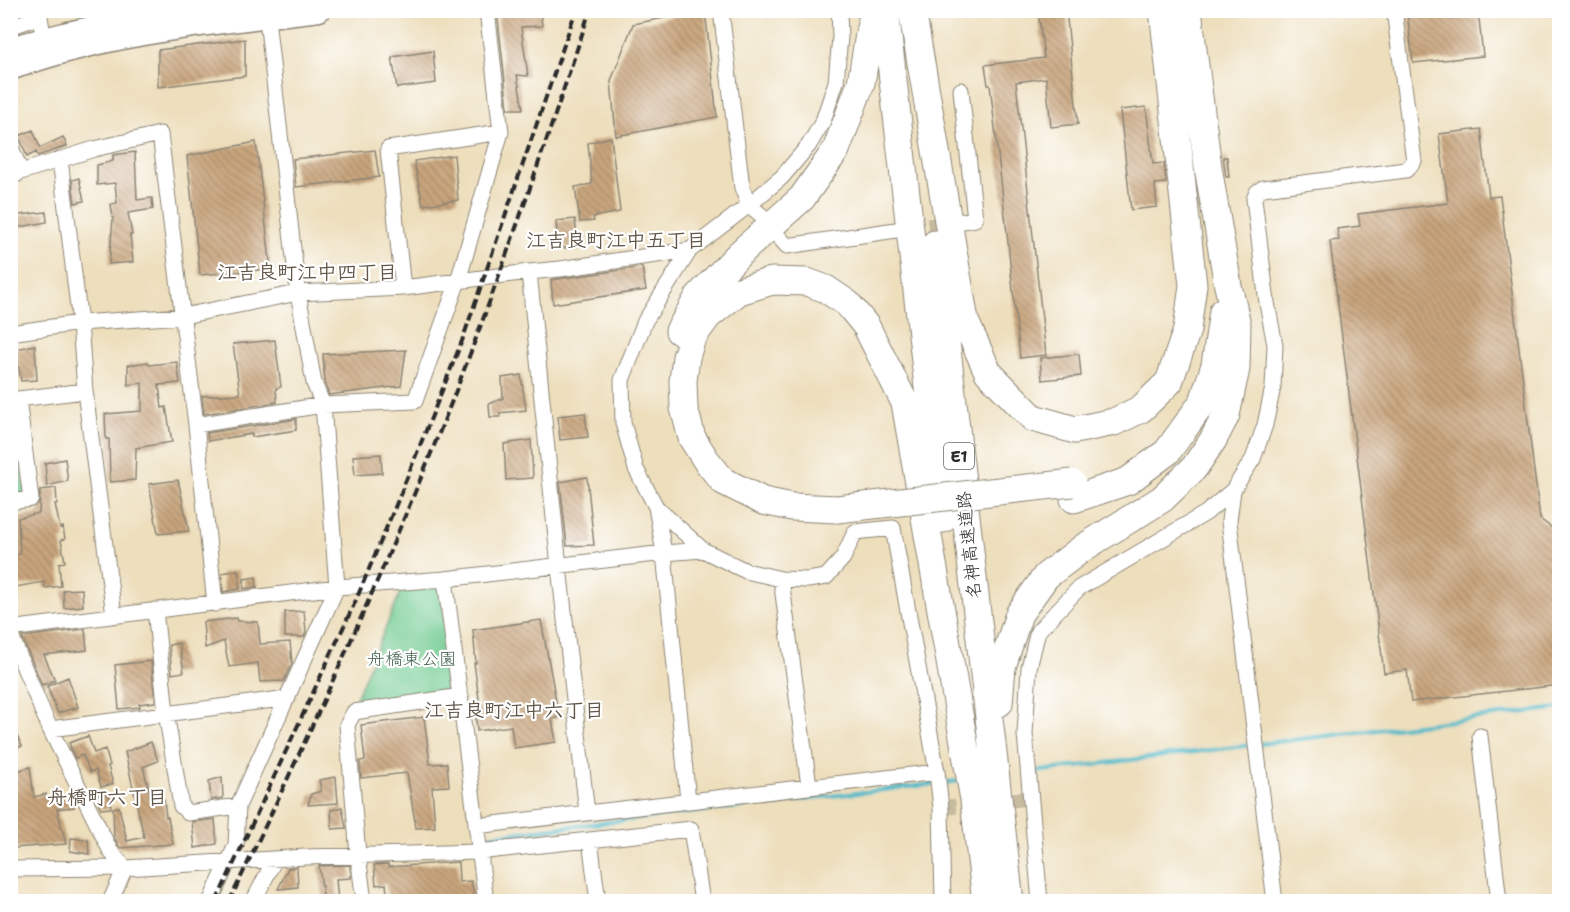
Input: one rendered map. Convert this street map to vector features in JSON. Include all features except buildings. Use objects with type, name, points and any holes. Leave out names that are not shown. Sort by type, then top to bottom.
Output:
[{"type":"highway","points":[[873,10],[861,83],[836,150],[802,198],[739,255],[699,296],[680,329],[666,374],[670,420],[678,444],[689,464],[710,487],[738,508],[782,524],[1073,491],[1128,481],[1167,452],[1203,402],[1215,365],[1228,286]]},
{"type":"highway","name":"名神高速道路","points":[[885,10],[986,902]]},
{"type":"highway","points":[[910,10],[965,321],[988,372],[1033,418],[1075,430],[1114,423],[1142,409],[1169,382],[1187,330],[1193,285]]},
{"type":"highway","name":"名神高速道路","points":[[910,10],[1010,902]]},
{"type":"highway","points":[[1073,491],[1149,450],[1176,416],[1193,387],[1204,338],[1193,285],[1163,10]]},
{"type":"highway","points":[[995,776],[1002,667],[1019,614],[1046,576],[1083,548],[1162,499],[1194,468],[1226,415],[1236,369],[1237,324],[1228,286],[1208,167],[1188,10]]},
{"type":"highway","points":[[838,517],[763,501],[723,481],[692,438],[684,408],[683,381],[686,357],[692,338],[708,315],[739,291],[772,281],[807,282],[826,289],[848,304],[866,326],[905,403],[974,800]]},
{"type":"main road","points":[[10,69],[68,33],[185,10]]},
{"type":"main road","points":[[10,48],[72,48],[163,29],[266,14],[319,10]]},
{"type":"street","points":[[196,425],[323,405],[416,401],[458,281],[501,132],[487,10]]},
{"type":"street","points":[[721,10],[742,188],[749,206],[766,219]]},
{"type":"street","points":[[688,801],[663,553],[656,507],[636,469],[623,423],[622,380],[645,321],[690,250],[749,206],[782,177],[809,145],[823,121],[836,82],[840,37],[839,10]]},
{"type":"street","points":[[1040,902],[1025,734],[1029,668],[1038,631],[1079,588],[1206,513],[1233,490],[1253,459],[1265,425],[1273,387],[1275,345],[1267,303],[1254,200],[1257,192],[1263,188],[1406,170],[1414,161],[1394,10]]},
{"type":"street","points":[[10,27],[39,14],[45,49]]},
{"type":"street","points":[[210,902],[236,845],[238,806],[337,587],[323,405],[314,383],[298,293],[266,14]]},
{"type":"street","points":[[961,90],[975,219],[963,221]]},
{"type":"street","points":[[403,288],[388,149],[501,132]]},
{"type":"street","points":[[10,146],[16,175],[94,149],[160,134],[196,425],[214,604]]},
{"type":"street","points":[[60,159],[80,323],[85,391],[114,615]]},
{"type":"street","points":[[779,237],[787,246],[896,230]]},
{"type":"street","points":[[10,333],[80,323],[183,316],[298,293],[403,288],[560,270],[690,250]]},
{"type":"street","points":[[529,272],[584,815],[598,902]]},
{"type":"street","points":[[10,502],[31,499],[18,399],[85,391]]},
{"type":"street","points":[[1233,490],[1229,521],[1275,902]]},
{"type":"street","points":[[656,507],[703,550],[746,571],[782,579],[808,580],[826,577],[843,558],[855,532],[893,528],[937,773],[943,902]]},
{"type":"street","points":[[10,629],[337,587],[445,579],[703,550]]},
{"type":"street","points":[[445,579],[486,902]]},
{"type":"street","points":[[782,579],[809,786]]},
{"type":"street","points":[[155,610],[166,712],[181,806],[188,813],[238,806]]},
{"type":"street","points":[[10,634],[50,729],[111,852],[125,868]]},
{"type":"street","points":[[364,902],[347,725],[354,712],[461,696]]},
{"type":"street","points":[[50,729],[166,712],[288,698]]},
{"type":"street","points":[[1480,736],[1499,902]]},
{"type":"street","points":[[476,826],[937,773]]},
{"type":"street","points":[[10,869],[125,868],[358,855],[478,852],[587,838],[691,829],[702,902]]},
{"type":"street","points":[[253,902],[275,859]]},
{"type":"street","points":[[110,902],[125,868]]},
{"type":"green space","points":[[17,430],[26,496],[10,498],[10,431]]},
{"type":"green space","name":"舟橋東公園","points":[[440,585],[454,690],[353,705],[401,591]]},
{"type":"waterway","points":[[1259,744],[1560,708]]},
{"type":"waterway","points":[[1033,772],[1252,745]]},
{"type":"waterway","points":[[942,783],[958,781]]},
{"type":"waterway","points":[[488,836],[934,784]]},
{"type":"tunnel","points":[[905,229],[955,222]]},
{"type":"tunnel","points":[[941,808],[1030,798]]},
{"type":"railway","points":[[216,902],[356,600],[398,500],[462,341],[576,10]]},
{"type":"railway","points":[[229,902],[354,634],[440,430],[515,231],[590,10]]},
{"type":"district","name":"江吉良町江中五丁目","points":[[616,240]]},
{"type":"district","name":"江吉良町江中四丁目","points":[[307,272]]},
{"type":"district","name":"江吉良町江中六丁目","points":[[514,710]]},
{"type":"district","name":"舟橋町六丁目","points":[[107,797]]}]
